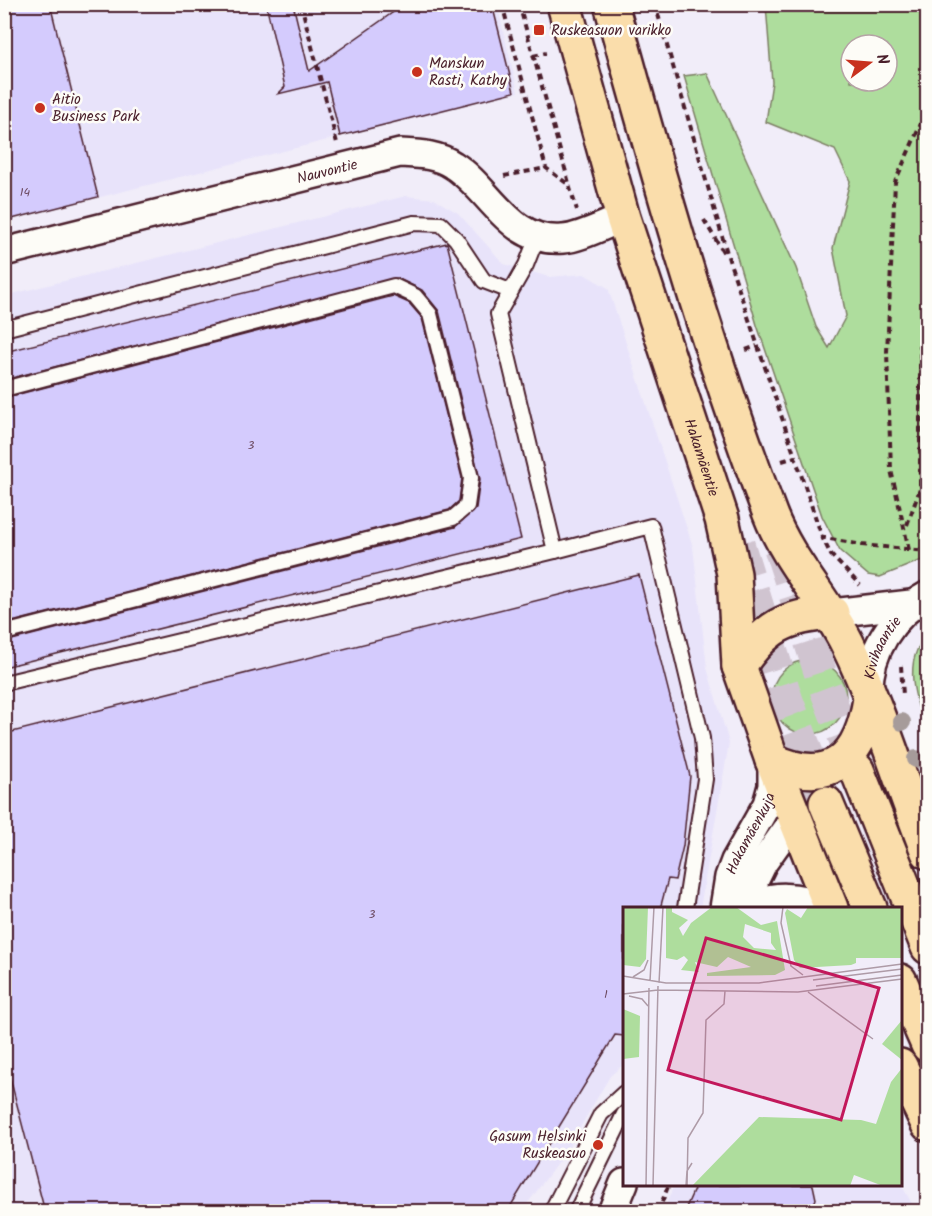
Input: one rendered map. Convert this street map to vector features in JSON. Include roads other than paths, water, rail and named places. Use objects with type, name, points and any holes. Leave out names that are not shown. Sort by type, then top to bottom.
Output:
[{"type":"main road","name":"Hakamäentie","points":[[564,4],[623,218],[722,519],[734,574],[739,666],[772,760],[830,907]]},
{"type":"main road","points":[[611,4],[667,204],[739,426],[772,517],[799,567],[832,613],[870,699],[927,852]]},
{"type":"main road","points":[[623,218],[667,204]]},
{"type":"main road","points":[[739,666],[762,635],[777,625],[794,618],[832,613]]},
{"type":"main road","points":[[795,818],[848,767],[866,722],[870,699]]},
{"type":"main road","points":[[772,760],[789,769],[804,772],[848,767]]},
{"type":"main road","points":[[848,767],[927,947]]},
{"type":"main road","points":[[826,803],[869,907]]},
{"type":"main road","points":[[902,986],[927,1045]]},
{"type":"main road","points":[[902,1070],[927,1124]]},
{"type":"street","name":"Nauvontie","points":[[4,252],[400,153],[436,156],[453,164],[508,219],[537,237],[566,239],[623,218]]},
{"type":"street","name":"Kivihaantie","points":[[832,613],[919,599]]},
{"type":"street","name":"Kivihaantie","points":[[870,699],[869,671],[877,648],[919,599]]},
{"type":"street","name":"Hakamäenkuja","points":[[724,907],[735,861],[767,804],[772,786],[772,760]]},
{"type":"street","name":"Hakamäenkuja","points":[[743,907],[763,864],[795,818]]},
{"type":"street","name":"Hakamäenkuja","points":[[746,907],[759,900],[777,896],[793,896],[827,907]]},
{"type":"street","points":[[612,1212],[623,1185]]},
{"type":"lane","points":[[4,329],[414,223],[441,224],[456,239],[484,280],[510,291]]},
{"type":"lane","points":[[537,237],[526,265],[498,314],[555,551]]},
{"type":"lane","points":[[4,389],[394,286],[415,296],[430,314],[471,478],[467,506],[453,518],[4,633]]},
{"type":"lane","points":[[4,683],[651,526],[702,738],[705,779],[685,907]]},
{"type":"lane","points":[[550,1212],[601,1114],[623,1094]]},
{"type":"lane","points":[[576,1212],[623,1116]]},
{"type":"tunnel","points":[[738,544],[787,701],[826,803]]},
{"type":"tunnel","points":[[780,548],[824,684],[857,770]]},
{"type":"place","name":"Ruskeasuon varikko","points":[[539,30]]},
{"type":"place","name":"Manskun Rasti, Kathy","points":[[417,72]]},
{"type":"place","name":"Aitio Business Park","points":[[40,108]]},
{"type":"place","name":"Gasum Helsinki Ruskeasuo","points":[[598,1145]]}]
